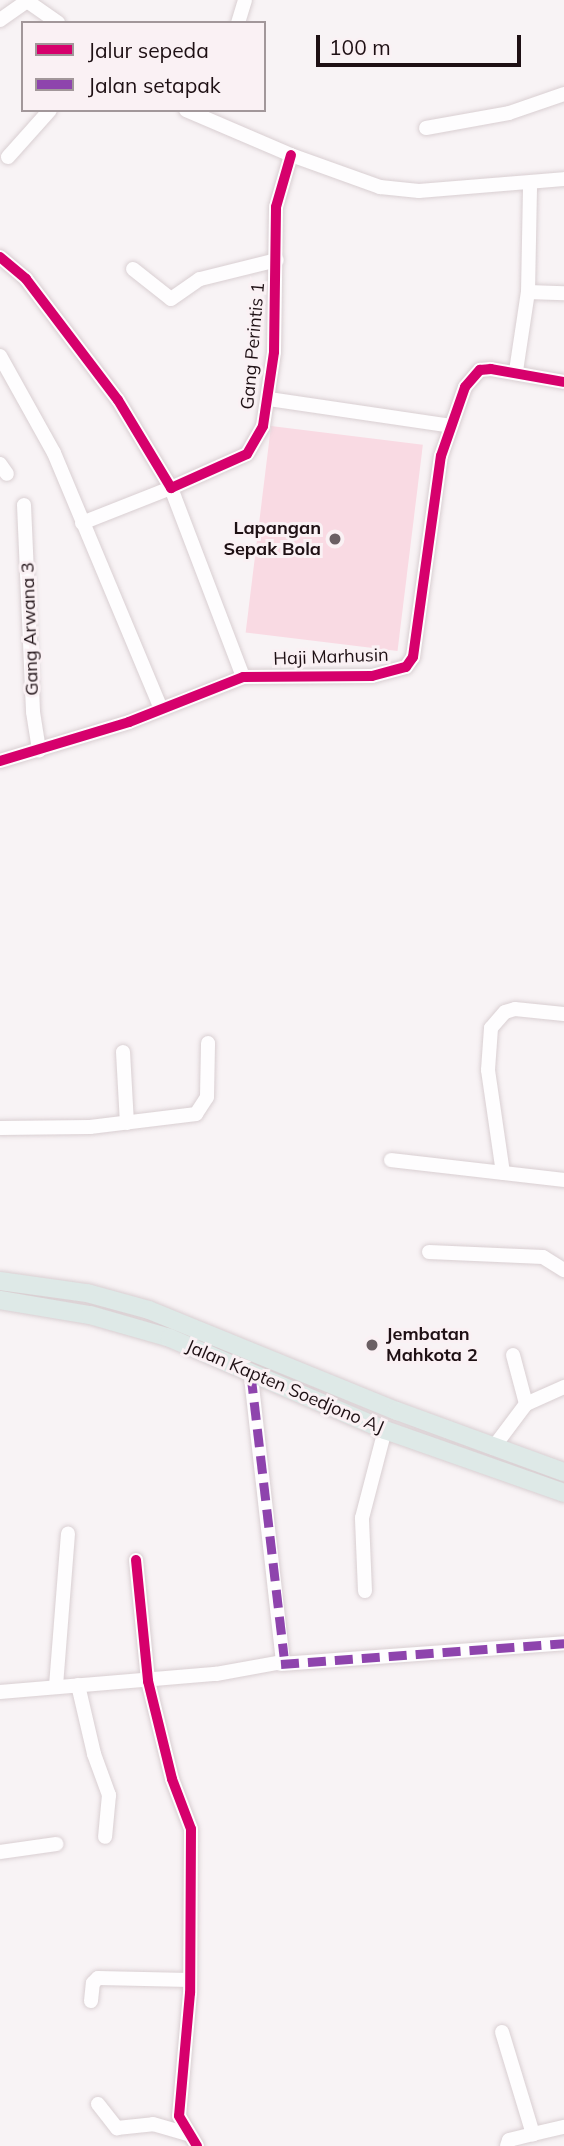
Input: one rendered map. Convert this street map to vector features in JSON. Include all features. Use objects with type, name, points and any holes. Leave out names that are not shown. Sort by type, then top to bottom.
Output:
[{"type":"main road","name":"Jalan Kapten Soedjono AJ","points":[[0,1280],[87,1293],[149,1310],[493,1448],[564,1472]]},
{"type":"main road","name":"Jalan Kapten Soedjono AJ","points":[[0,1300],[128,1325],[385,1430],[564,1493]]},
{"type":"street","points":[[239,21],[245,0]]},
{"type":"street","points":[[0,20],[27,1],[55,21]]},
{"type":"street","points":[[426,128],[509,113],[564,94]]},
{"type":"street","points":[[8,157],[48,112]]},
{"type":"street","points":[[210,115],[290,155],[380,187],[419,191],[564,179]]},
{"type":"street","name":"Gang Perintis 1","points":[[82,523],[247,454],[260,434],[269,399],[277,260],[276,207],[290,155]]},
{"type":"street","points":[[516,372],[528,292],[530,183]]},
{"type":"street","points":[[0,257],[26,279],[118,400],[171,488],[243,677]]},
{"type":"street","points":[[133,269],[171,299],[200,279],[277,260]]},
{"type":"street","points":[[528,292],[564,293]]},
{"type":"street","points":[[0,356],[54,453],[161,709]]},
{"type":"street","name":"Haji Marhusin","points":[[0,761],[39,751],[161,709],[243,677],[384,676],[411,662],[442,456],[451,426],[474,375],[491,369],[564,382]]},
{"type":"street","points":[[269,399],[451,426]]},
{"type":"street","name":"Gang Arwana 3","points":[[24,505],[33,712],[39,751]]},
{"type":"street","points":[[503,1173],[488,1070],[491,1028],[505,1012],[515,1009],[564,1014]]},
{"type":"street","points":[[0,1128],[127,1123],[200,1112],[207,1097],[208,1043]]},
{"type":"street","points":[[123,1052],[127,1123]]},
{"type":"street","points":[[391,1160],[564,1180]]},
{"type":"street","points":[[429,1252],[543,1257],[564,1270]]},
{"type":"street","points":[[513,1355],[526,1404]]},
{"type":"street","points":[[251,1375],[281,1664]]},
{"type":"street","points":[[493,1448],[526,1404],[564,1387]]},
{"type":"street","points":[[365,1591],[363,1511],[385,1430]]},
{"type":"street","points":[[56,1686],[68,1533]]},
{"type":"street","points":[[136,1560],[148,1681],[172,1779],[191,1829],[190,1980],[179,2116],[187,2134],[197,2146]]},
{"type":"street","points":[[0,1692],[148,1681],[281,1664],[564,1643]]},
{"type":"street","points":[[78,1685],[94,1754],[109,1796],[105,1837]]},
{"type":"street","points":[[0,1852],[56,1844]]},
{"type":"street","points":[[91,2001],[93,1983],[98,1978],[190,1980]]},
{"type":"street","points":[[502,2032],[533,2134]]},
{"type":"street","points":[[98,2104],[117,2128],[153,2124],[187,2134]]},
{"type":"street","points":[[507,2146],[509,2140],[564,2127]]},
{"type":"shaded area","name":"Lapangan Sepak Bola","points":[[271,426],[423,445],[398,651],[246,632]]},
{"type":"marked path","points":[[251,1375],[284,1656]]},
{"type":"marked path","points":[[281,1664],[564,1643]]},
{"type":"cycle path","points":[[0,257],[26,279],[118,400],[171,488],[247,454],[263,426],[274,352],[276,207],[291,155]]},
{"type":"cycle path","points":[[0,761],[129,722],[243,677],[372,676],[406,667],[413,657],[441,456],[465,387],[480,370],[491,369],[564,382]]},
{"type":"cycle path","points":[[136,1560],[148,1681],[172,1779],[191,1829],[190,1993],[179,2116],[197,2146]]},
{"type":"place","name":"Lapangan Sepak Bola","points":[[335,539]]},
{"type":"place","name":"Jembatan Mahkota 2","points":[[372,1345]]}]
